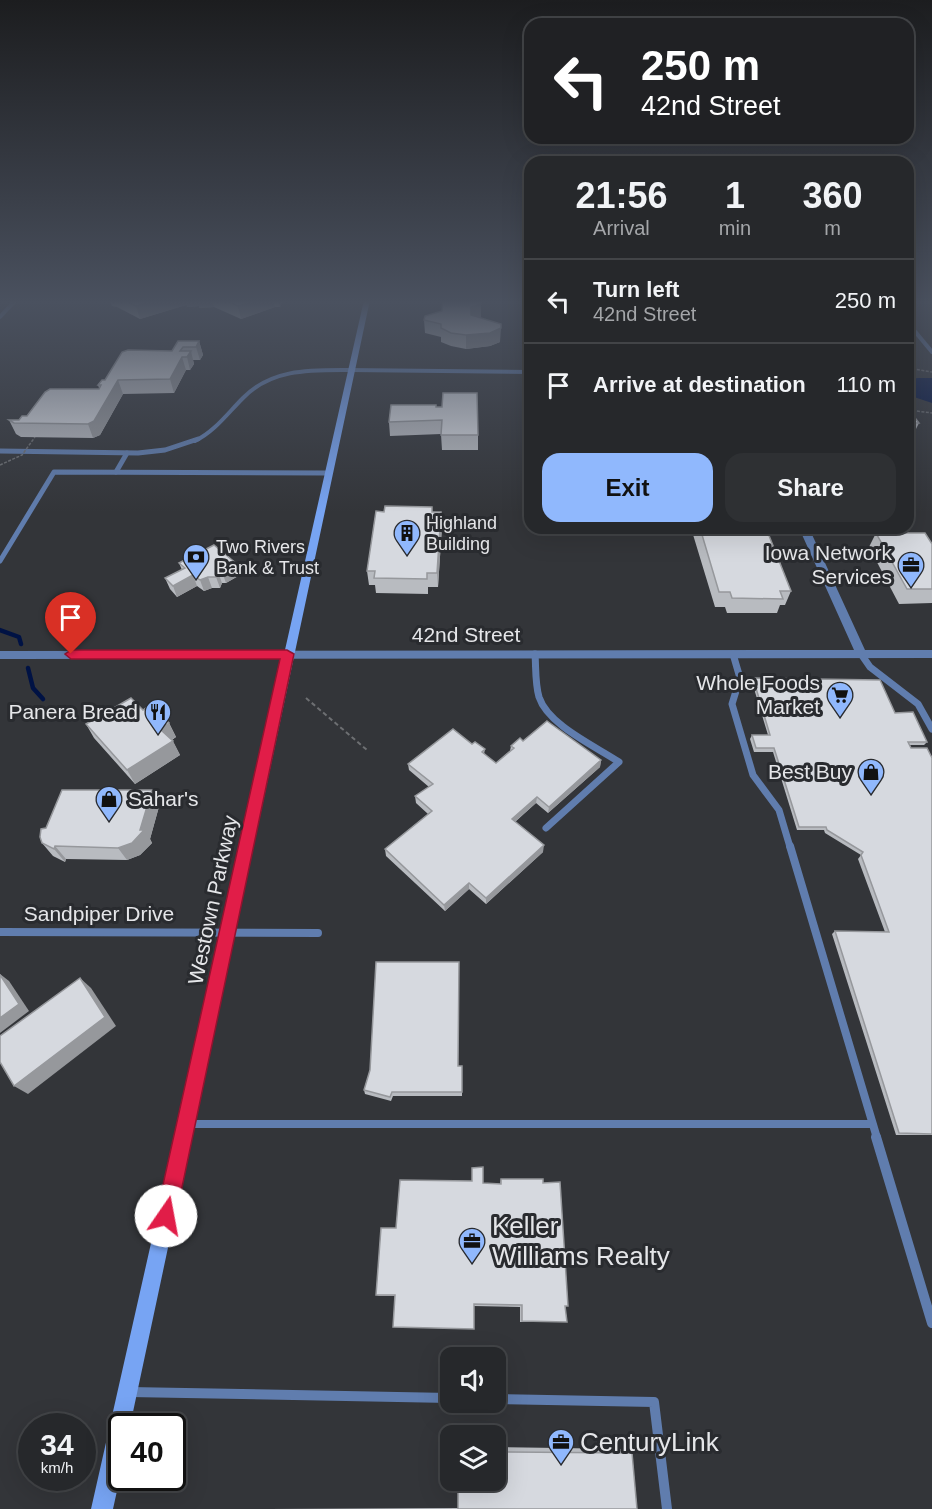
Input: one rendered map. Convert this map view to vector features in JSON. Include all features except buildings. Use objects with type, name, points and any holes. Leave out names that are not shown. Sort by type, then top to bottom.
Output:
[{"type":"street","name":"Westown Parkway","points":[[102,1509],[351,370]]},
{"type":"street","points":[[436,370],[524,372]]},
{"type":"street","points":[[807,534],[861,654]]},
{"type":"street","name":"42nd Street","points":[[0,655],[932,654]]},
{"type":"lane","points":[[0,451],[127,453],[166,450],[201,439],[230,416],[254,388],[274,377],[306,370]]},
{"type":"lane","points":[[116,472],[127,453]]},
{"type":"lane","points":[[0,561],[54,472],[328,473]]},
{"type":"lane","points":[[535,654],[541,702],[547,711],[558,721],[619,762],[546,828]]},
{"type":"lane","points":[[733,654],[740,678],[732,704],[753,775],[779,810],[932,1323]]},
{"type":"lane","points":[[861,654],[862,659],[918,704],[932,729]]},
{"type":"lane","name":"Sandpiper Drive","points":[[0,932],[318,933]]},
{"type":"lane","points":[[186,1124],[872,1124]]},
{"type":"lane","points":[[128,1392],[440,1398]]},
{"type":"lane","points":[[506,1399],[654,1402],[667,1509]]},
{"type":"path","points":[[914,411],[932,413]]},
{"type":"path","points":[[0,465],[22,455],[34,437]]},
{"type":"path","points":[[306,698],[367,750]]},
{"type":"shaded area","points":[[932,378],[932,403],[914,397],[914,379]]},
{"type":"waterway","points":[[0,630],[19,637],[21,644]]},
{"type":"waterway","points":[[28,668],[33,688],[43,699]]},
{"type":"place","name":"Highland Building","points":[[407,556]]},
{"type":"place","name":"Two Rivers Bank & Trust","points":[[196,580]]},
{"type":"place","name":"Iowa Network Services","points":[[911,588]]},
{"type":"place","name":"Whole Foods Market","points":[[840,718]]},
{"type":"place","name":"Panera Bread","points":[[158,735]]},
{"type":"place","name":"Best Buy","points":[[871,795]]},
{"type":"place","name":"Sahar's","points":[[109,822]]},
{"type":"place","name":"Keller Williams Realty","points":[[472,1264]]},
{"type":"place","name":"CenturyLink","points":[[561,1465]]},
{"type":"route","points":[[71,654],[287,654],[166,1216]]}]
